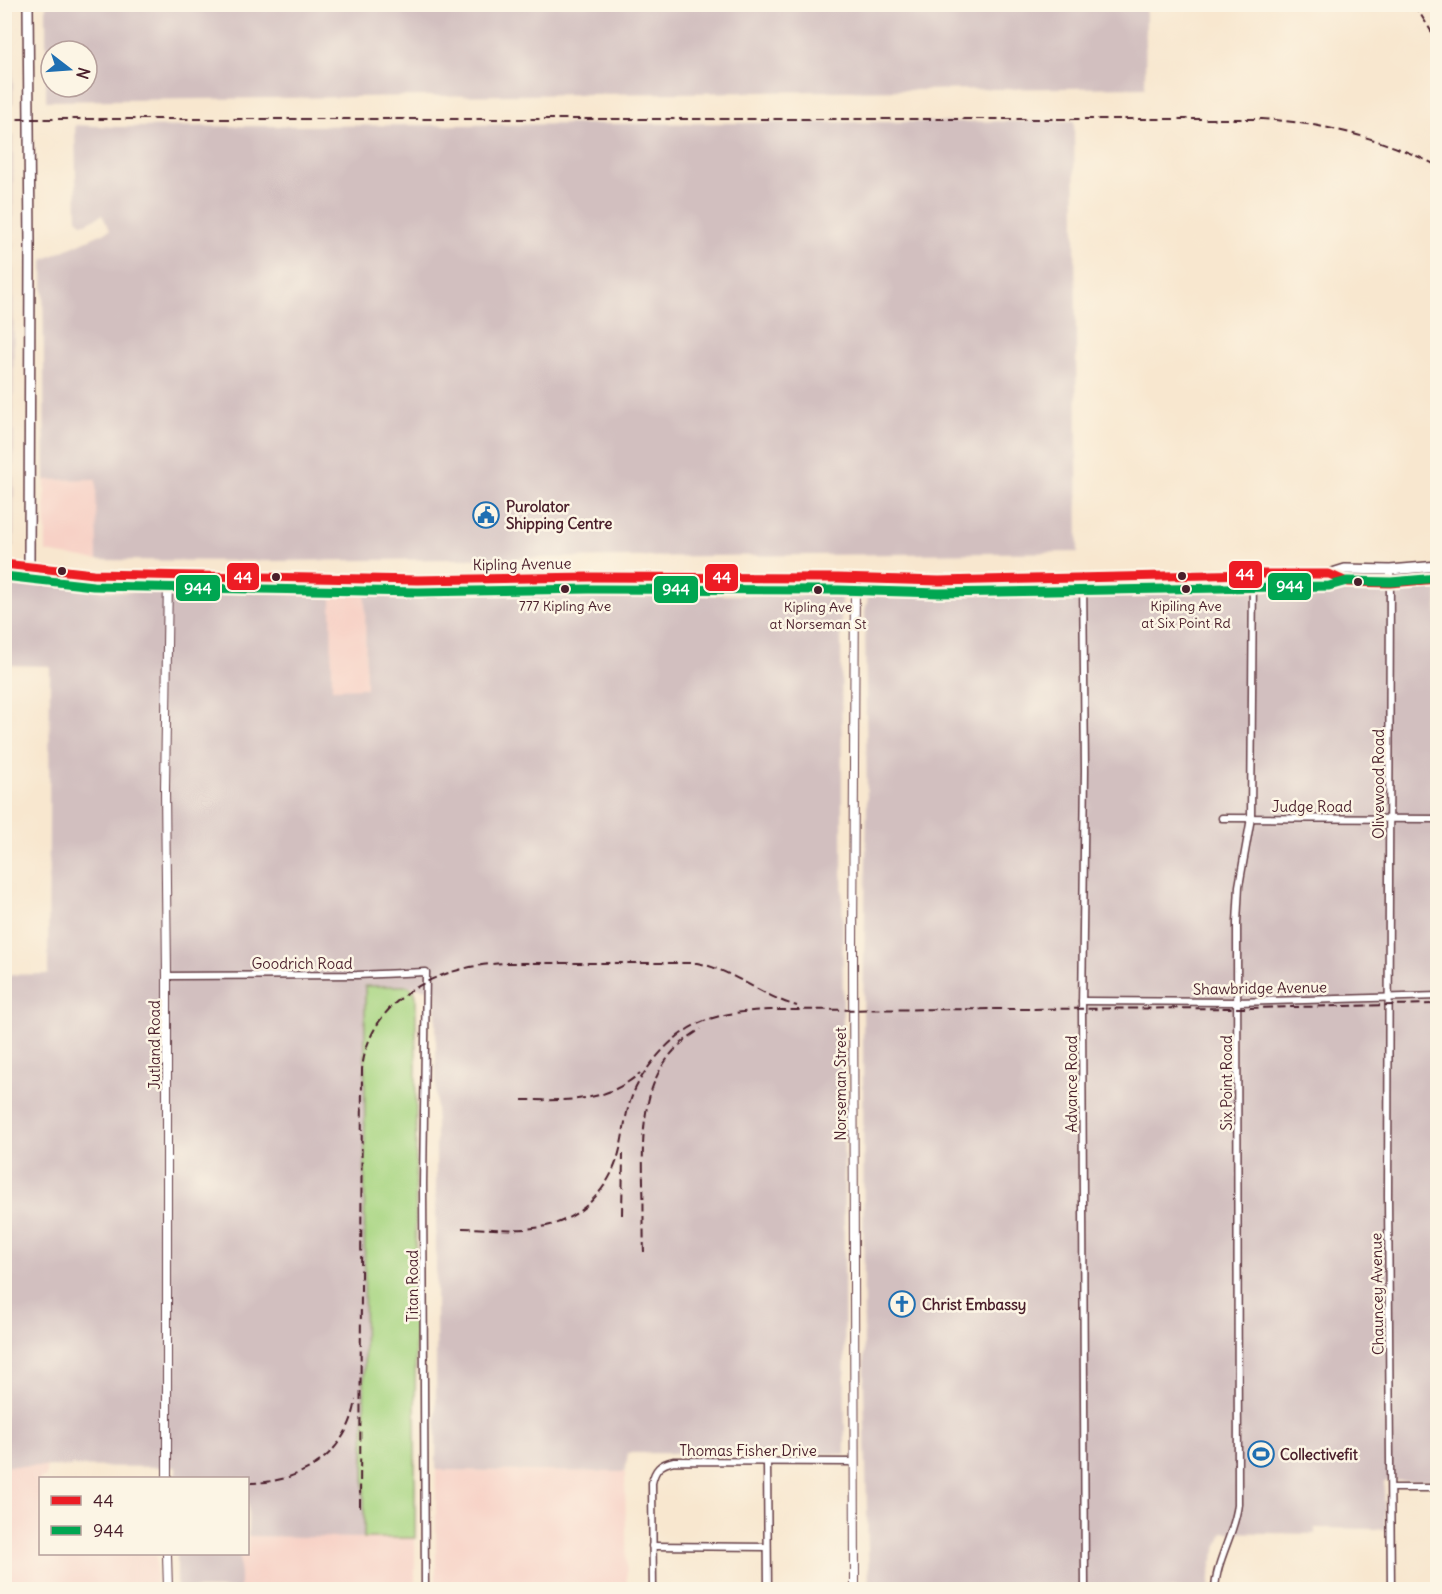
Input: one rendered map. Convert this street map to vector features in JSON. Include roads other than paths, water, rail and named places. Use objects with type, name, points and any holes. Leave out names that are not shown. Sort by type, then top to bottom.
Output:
[{"type":"main road","points":[[28,4],[29,567]]},
{"type":"main road","name":"Kipling Avenue","points":[[4,564],[93,574],[168,576],[418,580],[589,577],[855,578],[939,581],[1329,574],[1345,569],[1390,570],[1437,566]]},
{"type":"main road","name":"Kipling Avenue","points":[[1329,574],[1347,582],[1390,583],[1437,579]]},
{"type":"street","name":"Olivewood Road","points":[[1388,998],[1391,819],[1390,570]]},
{"type":"street","name":"Six Point Road","points":[[1215,1590],[1219,1564],[1234,1526],[1238,1504],[1237,923],[1239,886],[1251,818],[1253,574]]},
{"type":"street","name":"Jutland Road","points":[[167,1477],[165,790],[168,576]]},
{"type":"street","name":"Norseman Street","points":[[855,578],[853,750],[855,1590]]},
{"type":"street","name":"Advance Road","points":[[1083,578],[1085,770],[1082,1001],[1085,1590]]},
{"type":"street","name":"Judge Road","points":[[1222,818],[1437,819]]},
{"type":"street","name":"Goodrich Road","points":[[167,976],[357,975],[426,972],[426,983]]},
{"type":"street","name":"Titan Road","points":[[425,1590],[423,1175],[426,983]]},
{"type":"street","name":"Shawbridge Avenue","points":[[1082,1001],[1238,1002],[1437,996]]},
{"type":"street","name":"Chauncey Avenue","points":[[1388,998],[1391,1590]]},
{"type":"street","name":"Thomas Fisher Drive","points":[[653,1590],[652,1483],[659,1466],[674,1461],[854,1462]]},
{"type":"street","points":[[767,1462],[768,1590]]},
{"type":"street","points":[[1391,1488],[1437,1488]]},
{"type":"street","points":[[652,1546],[767,1547]]},
{"type":"street","points":[[168,1555],[168,1590]]},
{"type":"railway","points":[[1414,4],[1438,42]]},
{"type":"railway","points":[[1428,4],[1438,18]]},
{"type":"railway","points":[[4,119],[1262,119],[1307,124],[1352,133],[1395,147],[1438,166]]},
{"type":"railway","points":[[360,1508],[362,1069],[368,1044],[379,1022],[395,1004],[414,989],[436,978],[459,970],[509,963],[697,963],[723,971],[771,996],[797,1006]]},
{"type":"railway","points":[[462,1228],[538,1228],[562,1221],[583,1209],[600,1192],[612,1172],[620,1149],[631,1099],[647,1069],[666,1046],[679,1035],[706,1020],[720,1016],[771,1010],[1248,1008],[1438,1004]]},
{"type":"railway","points":[[644,1252],[643,1138],[650,1096],[656,1077],[667,1059],[682,1043],[701,1029]]},
{"type":"railway","points":[[522,1100],[570,1100],[599,1095],[613,1090],[640,1073]]},
{"type":"railway","points":[[622,1215],[623,1154]]},
{"type":"railway","points":[[249,1483],[286,1478],[303,1472],[318,1462],[332,1451],[343,1437],[351,1420],[356,1400]]},
{"type":"place","name":"Purolator Shipping Centre","points":[[486,515]]},
{"type":"place","name":"777 Kipling Ave","points":[[565,589]]},
{"type":"place","name":"Kipiling Ave at Six Point Rd","points":[[1186,589]]},
{"type":"place","name":"Kipling Ave at Norseman St","points":[[818,590]]},
{"type":"place","name":"Christ Embassy","points":[[902,1304]]},
{"type":"place","name":"Collectivefit","points":[[1261,1454]]}]
